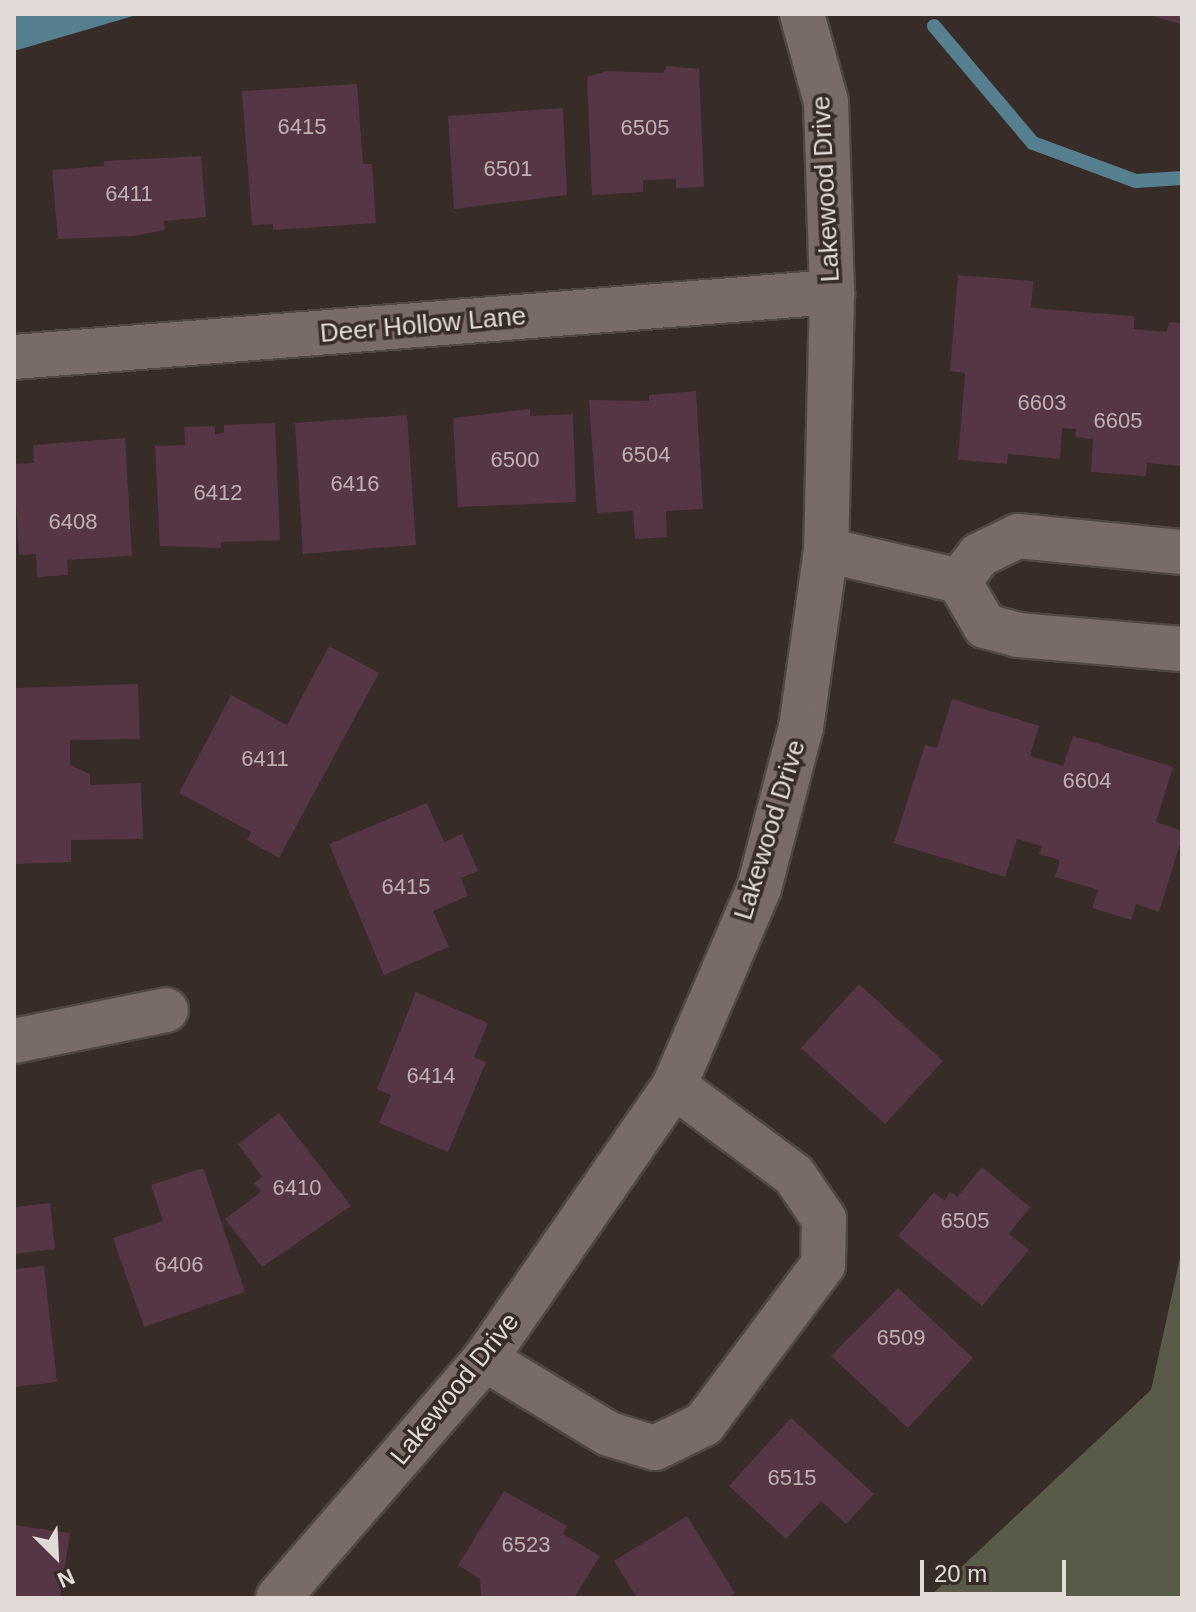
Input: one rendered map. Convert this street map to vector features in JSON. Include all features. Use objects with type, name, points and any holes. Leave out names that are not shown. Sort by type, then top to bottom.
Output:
[{"type":"street","name":"Lakewood Drive","points":[[278,1598],[485,1359],[674,1086],[759,888],[801,727],[826,550],[832,292],[826,102],[802,14]]},
{"type":"street","name":"Deer Hollow Lane","points":[[14,357],[832,292]]},
{"type":"street","points":[[959,581],[979,555],[1018,536],[1182,552]]},
{"type":"street","points":[[826,550],[959,581],[985,626],[1018,635],[1182,649]]},
{"type":"street","points":[[14,1041],[166,1010]]},
{"type":"street","points":[[485,1359],[609,1434],[655,1448],[704,1424],[823,1265],[824,1219],[794,1175],[674,1086]]},
{"type":"green space","points":[[1182,1249],[1182,1598],[928,1598],[1151,1390]]},
{"type":"water","points":[[14,14],[140,14],[14,51]]},
{"type":"building","points":[[1149,14],[1182,14],[1180,24],[1149,15]]},
{"type":"building","points":[[667,66],[699,69],[704,187],[676,188],[676,179],[643,180],[643,192],[592,195],[587,77],[606,71],[663,73]]},
{"type":"building","points":[[357,84],[363,164],[372,164],[376,223],[273,230],[273,224],[252,225],[242,91]]},
{"type":"building","points":[[563,108],[567,195],[454,209],[448,116]]},
{"type":"building","points":[[201,156],[206,217],[164,221],[165,230],[133,236],[58,239],[52,170],[104,166],[104,161]]},
{"type":"building","points":[[958,275],[1033,281],[1031,308],[1134,316],[1134,329],[1167,332],[1169,322],[1182,323],[1182,466],[1147,463],[1146,476],[1091,472],[1093,439],[1075,437],[1076,429],[1062,428],[1060,459],[1008,454],[1007,464],[958,460],[965,373],[950,371]]},
{"type":"building","points":[[696,391],[703,509],[666,511],[667,537],[635,539],[633,511],[597,513],[589,400],[649,401],[649,395]]},
{"type":"building","points":[[530,409],[530,416],[573,414],[576,502],[458,507],[453,418]]},
{"type":"building","points":[[407,415],[416,545],[303,554],[295,423]]},
{"type":"building","points":[[275,423],[280,540],[221,542],[221,548],[160,546],[155,446],[185,445],[184,427],[215,426],[215,434],[224,433],[224,425]]},
{"type":"building","points":[[125,438],[132,556],[67,560],[68,575],[37,577],[36,554],[19,555],[14,464],[34,463],[33,445]]},
{"type":"building","points":[[329,646],[379,673],[279,858],[247,840],[251,832],[179,793],[231,695],[287,725]]},
{"type":"building","points":[[138,684],[140,739],[70,740],[70,765],[90,774],[90,785],[141,783],[143,839],[71,840],[71,862],[14,864],[14,688]]},
{"type":"building","points":[[952,699],[1039,726],[1030,756],[1063,766],[1073,736],[1173,767],[1156,822],[1182,831],[1182,837],[1159,912],[1136,904],[1131,920],[1092,908],[1098,890],[1055,877],[1060,860],[1039,854],[1042,846],[1017,839],[1005,877],[894,843],[925,745],[937,748]]},
{"type":"building","points":[[427,803],[444,842],[462,834],[478,871],[461,878],[468,896],[433,911],[449,947],[384,975],[329,844]]},
{"type":"building","points":[[859,984],[943,1061],[885,1124],[801,1048]]},
{"type":"building","points":[[416,992],[488,1023],[474,1057],[486,1062],[448,1152],[379,1123],[391,1095],[377,1089]]},
{"type":"building","points":[[279,1113],[351,1206],[262,1267],[225,1219],[261,1192],[254,1183],[262,1177],[238,1144]]},
{"type":"building","points":[[982,1167],[1030,1207],[1009,1234],[1029,1250],[982,1306],[898,1236],[934,1192],[944,1201],[950,1192],[957,1197]]},
{"type":"building","points":[[203,1168],[245,1292],[144,1327],[113,1238],[163,1221],[151,1185]]},
{"type":"building","points":[[50,1203],[55,1249],[14,1254],[14,1207]]},
{"type":"building","points":[[44,1266],[57,1382],[14,1387],[14,1269]]},
{"type":"building","points":[[898,1288],[973,1358],[908,1428],[831,1356]]},
{"type":"building","points":[[791,1418],[874,1494],[846,1524],[821,1501],[786,1539],[729,1486]]},
{"type":"building","points":[[504,1491],[567,1526],[563,1534],[600,1556],[574,1598],[481,1598],[480,1579],[458,1565]]},
{"type":"building","points":[[687,1516],[735,1593],[727,1598],[637,1598],[614,1561]]},
{"type":"building","points":[[14,1525],[70,1533],[60,1598],[14,1598]]},
{"type":"waterway","points":[[934,26],[1033,143],[1136,181],[1182,178]]}]
